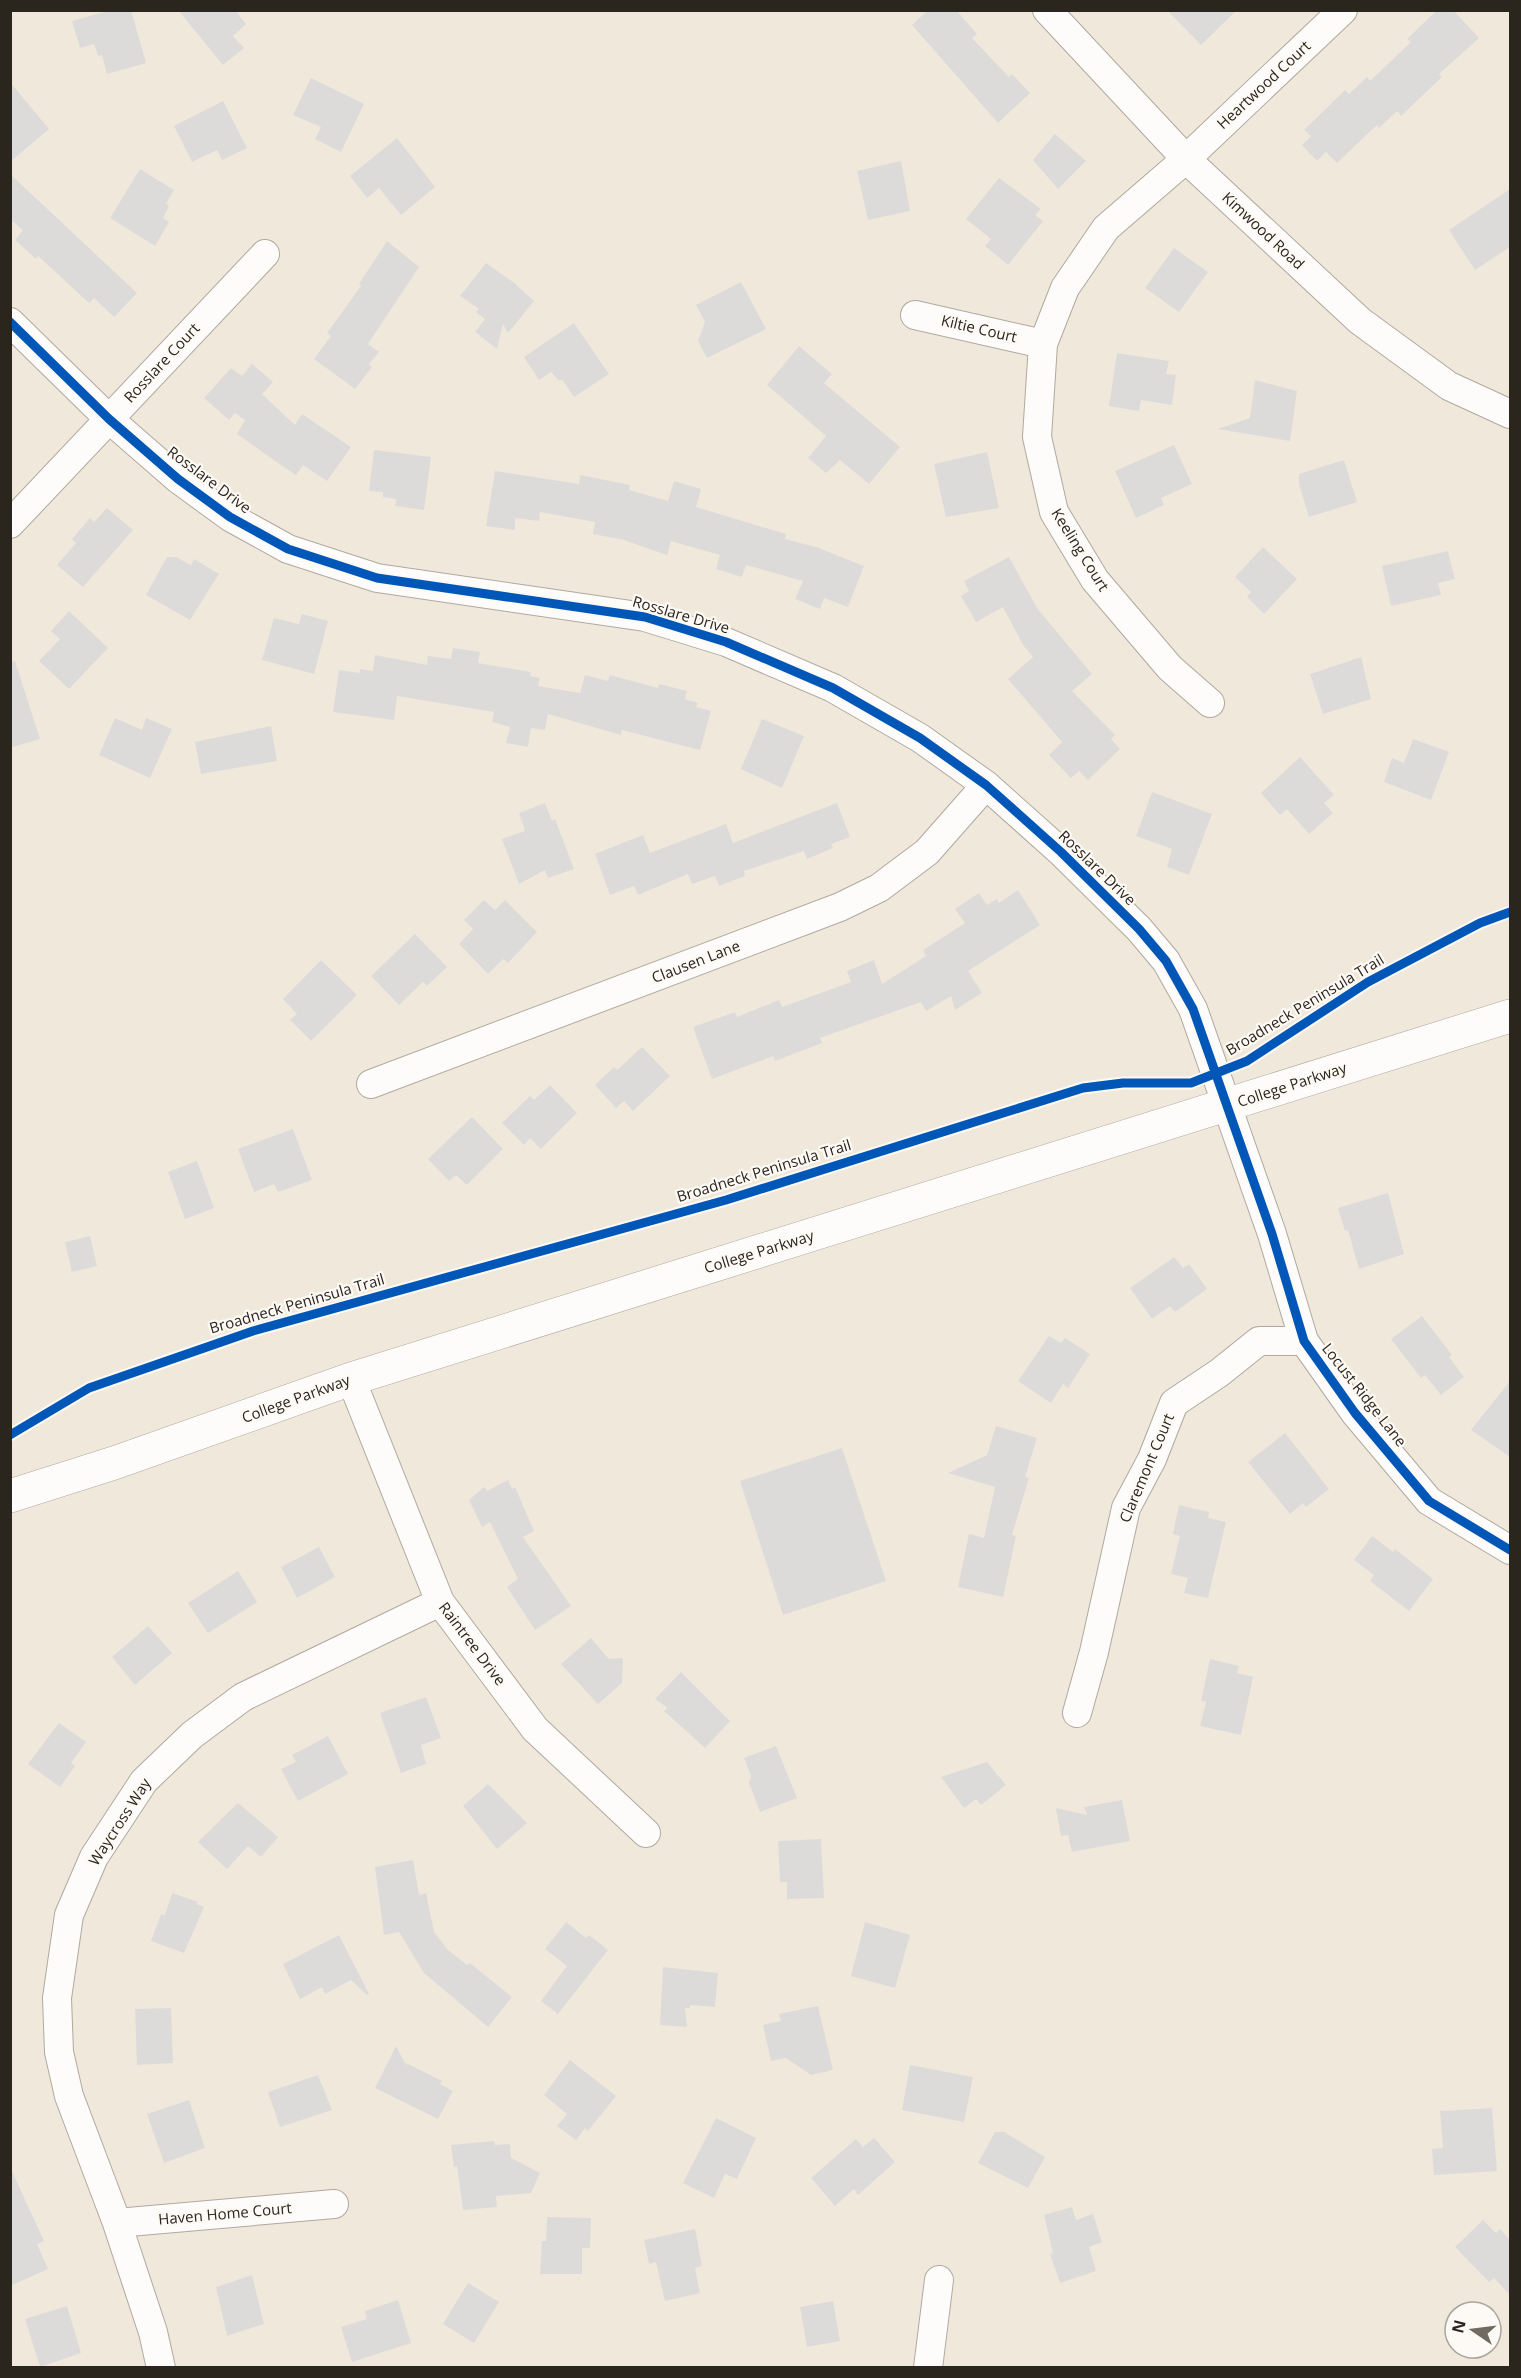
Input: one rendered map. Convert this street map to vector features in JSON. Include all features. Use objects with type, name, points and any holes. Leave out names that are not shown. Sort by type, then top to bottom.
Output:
[{"type":"main road","name":"College Parkway","points":[[10,1496],[114,1463],[351,1379],[1227,1107],[1510,1016]]},
{"type":"street","name":"Kimwood Road","points":[[1047,10],[1186,159],[1360,321],[1449,386],[1510,414]]},
{"type":"street","name":"Heartwood Court","points":[[1186,159],[1343,10]]},
{"type":"street","name":"Keeling Court","points":[[1186,159],[1106,228],[1065,288],[1043,344],[1037,437],[1054,512],[1095,580],[1170,668],[1210,703]]},
{"type":"street","name":"Rosslare Court","points":[[10,524],[265,254]]},
{"type":"street","name":"Kiltie Court","points":[[915,315],[1043,344]]},
{"type":"street","name":"Rosslare Drive","points":[[10,322],[109,419],[178,479],[230,517],[288,549],[377,578],[645,617],[726,642],[833,688],[921,738],[986,784],[1061,852],[1139,929],[1166,962],[1193,1009],[1227,1107]]},
{"type":"street","name":"Clausen Lane","points":[[371,1084],[840,907],[879,888],[927,852],[986,784]]},
{"type":"street","name":"Locust Ridge Lane","points":[[1227,1107],[1272,1234],[1304,1341],[1355,1413],[1429,1501],[1510,1550]]},
{"type":"street","name":"Claremont Court","points":[[1077,1713],[1094,1652],[1126,1508],[1152,1459],[1174,1403],[1219,1373],[1258,1341],[1304,1341]]},
{"type":"street","name":"Raintree Drive","points":[[351,1379],[440,1602],[535,1729],[646,1833]]},
{"type":"street","name":"Waycross Way","points":[[161,2367],[153,2332],[117,2223],[69,2096],[59,2052],[57,1998],[69,1915],[94,1857],[144,1781],[192,1735],[234,1703],[440,1602]]},
{"type":"street","name":"Haven Home Court","points":[[117,2223],[334,2204]]},
{"type":"street","points":[[928,2367],[939,2280]]},
{"type":"building","points":[[111,10],[131,10],[146,63],[107,74],[102,55],[98,56],[94,44],[80,48],[72,21]]},
{"type":"building","points":[[178,10],[235,10],[246,24],[233,36],[244,48],[223,65]]},
{"type":"building","points":[[928,10],[956,10],[977,34],[972,38],[1009,77],[1012,74],[1030,93],[998,123],[912,25]]},
{"type":"building","points":[[1167,10],[1237,10],[1201,45]]},
{"type":"building","points":[[1437,10],[1453,10],[1479,38],[1439,74],[1442,77],[1401,116],[1397,111],[1379,128],[1377,125],[1337,163],[1326,152],[1317,161],[1302,145],[1311,136],[1304,130],[1345,90],[1349,94],[1367,77],[1370,81],[1411,42],[1407,39]]},
{"type":"building","points":[[311,78],[364,104],[341,152],[315,139],[321,127],[293,115]]},
{"type":"building","points":[[10,82],[49,129],[10,162]]},
{"type":"building","points":[[223,101],[247,148],[222,160],[217,150],[192,162],[174,126]]},
{"type":"building","points":[[1055,134],[1086,161],[1058,189],[1033,160]]},
{"type":"building","points":[[397,138],[435,187],[401,215],[379,188],[367,198],[350,176]]},
{"type":"building","points":[[901,161],[910,211],[868,220],[857,171]]},
{"type":"building","points":[[140,169],[174,190],[166,204],[169,206],[163,218],[169,222],[155,246],[110,218]]},
{"type":"building","points":[[10,174],[137,293],[114,317],[94,298],[89,303],[38,256],[36,259],[15,240],[23,230],[10,219]]},
{"type":"building","points":[[999,178],[1041,209],[1035,215],[1043,221],[1008,265],[985,246],[991,239],[966,219]]},
{"type":"building","points":[[1510,189],[1510,247],[1475,270],[1449,230]]},
{"type":"building","points":[[387,241],[419,267],[368,344],[379,352],[369,364],[372,367],[355,389],[314,359],[331,336],[327,333],[361,286],[359,284]]},
{"type":"building","points":[[1174,248],[1208,272],[1179,312],[1145,288]]},
{"type":"building","points":[[486,263],[513,282],[534,301],[508,333],[503,324],[497,349],[475,332],[485,319],[476,312],[479,309],[460,296]]},
{"type":"building","points":[[741,282],[766,329],[707,358],[698,341],[705,322],[696,305]]},
{"type":"building","points":[[574,323],[609,374],[574,397],[562,379],[559,381],[551,372],[539,380],[524,357]]},
{"type":"building","points":[[799,346],[832,374],[824,383],[900,447],[869,484],[840,460],[826,473],[808,458],[826,436],[767,385]]},
{"type":"building","points":[[1117,353],[1169,361],[1166,374],[1176,375],[1172,405],[1141,400],[1139,411],[1109,406]]},
{"type":"building","points":[[252,364],[273,382],[262,394],[295,425],[302,414],[351,447],[327,481],[303,465],[296,475],[275,461],[237,434],[245,420],[235,413],[229,420],[204,398],[231,368],[242,376]]},
{"type":"building","points":[[1255,380],[1297,391],[1290,441],[1218,429],[1250,418]]},
{"type":"building","points":[[1174,445],[1192,484],[1161,498],[1164,505],[1136,518],[1115,471]]},
{"type":"building","points":[[374,450],[431,457],[424,510],[395,506],[396,499],[383,497],[383,492],[369,491]]},
{"type":"building","points":[[987,452],[999,508],[946,517],[934,464]]},
{"type":"building","points":[[1344,460],[1357,502],[1309,517],[1299,484],[1299,474]]},
{"type":"building","points":[[495,471],[579,484],[580,475],[630,485],[629,490],[668,501],[674,481],[701,489],[696,507],[786,534],[785,539],[816,547],[864,566],[848,607],[824,598],[820,609],[795,599],[803,581],[746,565],[742,577],[716,569],[720,555],[671,541],[667,555],[624,540],[593,534],[595,522],[540,512],[539,521],[515,518],[515,530],[486,526]]},
{"type":"building","points":[[107,508],[133,530],[83,587],[57,565],[76,543],[72,539],[90,518],[94,522]]},
{"type":"building","points":[[1263,547],[1297,579],[1264,614],[1247,597],[1251,592],[1235,577]]},
{"type":"building","points":[[1448,551],[1455,579],[1438,583],[1441,595],[1391,606],[1382,566]]},
{"type":"building","points":[[167,557],[176,557],[191,565],[194,559],[219,574],[190,620],[146,595]]},
{"type":"building","points":[[1009,557],[1037,608],[1092,674],[1072,691],[1115,735],[1111,739],[1120,749],[1088,780],[1079,771],[1071,778],[1049,755],[1062,742],[1008,679],[1033,657],[1023,645],[1003,607],[976,622],[961,596],[969,591],[964,581]]},
{"type":"building","points":[[69,611],[108,648],[69,689],[39,661],[60,639],[51,631]]},
{"type":"building","points":[[302,614],[328,621],[314,674],[262,660],[274,618],[299,624]]},
{"type":"building","points":[[453,648],[480,652],[478,663],[531,672],[530,676],[540,678],[538,686],[580,693],[585,675],[608,681],[610,675],[658,688],[659,684],[687,691],[685,699],[698,703],[696,707],[711,711],[700,750],[622,730],[621,735],[548,714],[545,730],[531,728],[528,747],[506,743],[510,727],[492,722],[494,712],[397,696],[394,720],[333,712],[339,670],[360,673],[360,669],[373,671],[375,655],[427,665],[428,656],[451,659]]},
{"type":"building","points":[[1361,657],[1371,699],[1323,714],[1310,674]]},
{"type":"building","points":[[15,661],[40,739],[10,748],[10,662]]},
{"type":"building","points":[[115,718],[142,730],[146,718],[172,729],[150,778],[99,755]]},
{"type":"building","points":[[762,719],[804,736],[782,788],[741,769]]},
{"type":"building","points":[[271,726],[277,761],[201,774],[195,742]]},
{"type":"building","points":[[1413,739],[1449,752],[1431,800],[1384,782],[1392,758],[1404,763]]},
{"type":"building","points":[[1300,757],[1334,795],[1324,803],[1333,813],[1309,834],[1287,809],[1280,815],[1261,793]]},
{"type":"building","points":[[1152,792],[1212,814],[1189,875],[1167,867],[1172,849],[1136,836]]},
{"type":"building","points":[[545,803],[552,821],[555,819],[574,869],[548,878],[545,870],[519,884],[502,839],[525,831],[519,813]]},
{"type":"building","points":[[837,803],[850,837],[831,844],[833,848],[807,859],[804,851],[744,871],[745,876],[719,886],[715,876],[692,884],[688,874],[638,895],[634,886],[610,895],[595,854],[643,835],[650,853],[726,824],[733,843]]},
{"type":"building","points":[[1018,890],[1040,925],[968,971],[982,993],[955,1010],[951,996],[926,1011],[921,1002],[820,1038],[822,1043],[775,1061],[773,1056],[712,1079],[693,1027],[735,1012],[737,1017],[779,1000],[782,1007],[851,982],[847,971],[874,960],[882,984],[926,956],[923,950],[965,923],[955,909],[979,893],[987,905],[997,899],[999,903]]},
{"type":"building","points":[[484,900],[495,910],[505,900],[537,932],[508,963],[503,959],[488,974],[459,944],[473,929],[464,920]]},
{"type":"building","points":[[415,934],[447,967],[427,986],[423,982],[399,1005],[371,976]]},
{"type":"building","points":[[321,960],[357,995],[311,1041],[290,1020],[297,1014],[283,999]]},
{"type":"building","points":[[642,1047],[670,1076],[633,1111],[624,1101],[616,1108],[595,1085],[614,1067],[617,1070]]},
{"type":"building","points":[[550,1085],[577,1113],[541,1149],[530,1138],[524,1145],[502,1123],[530,1096],[534,1100]]},
{"type":"building","points":[[472,1117],[503,1149],[467,1185],[456,1175],[449,1181],[428,1159]]},
{"type":"building","points":[[293,1129],[312,1180],[278,1192],[274,1184],[254,1192],[238,1149]]},
{"type":"building","points":[[197,1161],[214,1208],[185,1219],[168,1172]]},
{"type":"building","points":[[1388,1193],[1404,1254],[1359,1269],[1348,1230],[1345,1231],[1338,1208]]},
{"type":"building","points":[[90,1236],[97,1266],[72,1272],[65,1242]]},
{"type":"building","points":[[1174,1257],[1183,1268],[1189,1264],[1207,1289],[1175,1312],[1170,1306],[1152,1319],[1130,1288]]},
{"type":"building","points":[[1422,1316],[1452,1355],[1449,1357],[1464,1377],[1441,1395],[1425,1375],[1421,1378],[1391,1339]]},
{"type":"building","points":[[1049,1336],[1061,1343],[1065,1338],[1090,1354],[1068,1388],[1063,1384],[1051,1403],[1018,1381]]},
{"type":"building","points":[[1510,1381],[1510,1457],[1471,1430]]},
{"type":"building","points":[[996,1426],[1037,1438],[1025,1477],[1029,1478],[1012,1535],[1016,1536],[1003,1597],[958,1587],[969,1534],[984,1538],[995,1487],[948,1473],[987,1455]]},
{"type":"building","points":[[1285,1433],[1329,1489],[1306,1507],[1303,1503],[1290,1514],[1248,1462]]},
{"type":"building","points":[[842,1448],[886,1581],[783,1615],[740,1481]]},
{"type":"building","points":[[508,1480],[512,1489],[515,1487],[534,1531],[523,1537],[571,1606],[535,1630],[507,1587],[518,1579],[490,1522],[482,1527],[469,1500],[484,1487],[487,1491]]},
{"type":"building","points":[[1179,1505],[1209,1512],[1208,1518],[1226,1522],[1208,1598],[1184,1593],[1188,1578],[1171,1574],[1180,1536],[1173,1534]]},
{"type":"building","points":[[1372,1536],[1393,1552],[1395,1549],[1433,1579],[1409,1611],[1370,1581],[1374,1575],[1354,1560]]},
{"type":"building","points":[[319,1547],[335,1577],[297,1598],[281,1567]]},
{"type":"building","points":[[238,1571],[257,1602],[208,1633],[188,1603]]},
{"type":"building","points":[[148,1626],[172,1653],[135,1685],[112,1657]]},
{"type":"building","points":[[591,1638],[609,1659],[623,1658],[622,1683],[598,1704],[561,1664]]},
{"type":"building","points":[[1210,1659],[1239,1666],[1237,1673],[1253,1677],[1241,1735],[1200,1726],[1206,1702],[1201,1701]]},
{"type":"building","points":[[681,1672],[730,1721],[705,1748],[664,1711],[668,1708],[655,1699]]},
{"type":"building","points":[[426,1697],[441,1738],[421,1745],[426,1764],[401,1773],[380,1713]]},
{"type":"building","points":[[59,1723],[86,1742],[71,1763],[75,1766],[60,1787],[28,1764]]},
{"type":"building","points":[[328,1736],[348,1774],[298,1801],[281,1769],[296,1762],[292,1755]]},
{"type":"building","points":[[776,1746],[797,1798],[760,1812],[749,1783],[751,1776],[744,1758]]},
{"type":"building","points":[[987,1762],[1006,1785],[981,1805],[976,1799],[964,1808],[941,1777]]},
{"type":"building","points":[[488,1784],[527,1823],[497,1849],[463,1806]]},
{"type":"building","points":[[1122,1800],[1130,1841],[1072,1852],[1068,1835],[1061,1836],[1056,1808],[1087,1815],[1084,1807]]},
{"type":"building","points":[[238,1803],[278,1837],[261,1857],[248,1846],[227,1869],[198,1842]]},
{"type":"building","points":[[821,1839],[824,1898],[787,1899],[787,1882],[780,1882],[778,1841]]},
{"type":"building","points":[[413,1860],[419,1895],[426,1893],[434,1932],[447,1949],[467,1965],[470,1963],[512,1997],[488,2027],[424,1973],[399,1932],[384,1935],[375,1867]]},
{"type":"building","points":[[172,1893],[198,1902],[196,1904],[204,1907],[184,1953],[151,1941],[161,1914],[165,1915]]},
{"type":"building","points":[[566,1922],[586,1938],[589,1935],[608,1950],[558,2014],[541,2001],[567,1966],[545,1949]]},
{"type":"building","points":[[865,1922],[910,1935],[895,1988],[851,1976]]},
{"type":"building","points":[[339,1935],[369,1994],[367,1995],[351,1980],[325,1994],[322,1987],[300,1999],[283,1964]]},
{"type":"building","points":[[663,1967],[718,1973],[715,2007],[690,2005],[690,2008],[685,2008],[687,2027],[660,2025]]},
{"type":"building","points":[[818,2006],[833,2070],[811,2075],[786,2058],[771,2061],[763,2025],[781,2021],[779,2014]]},
{"type":"building","points":[[171,2008],[173,2063],[137,2065],[135,2009]]},
{"type":"building","points":[[396,2046],[407,2067],[406,2063],[442,2081],[440,2084],[453,2091],[438,2119],[375,2088]]},
{"type":"building","points":[[570,2060],[616,2096],[588,2131],[585,2128],[576,2140],[557,2126],[567,2114],[544,2095]]},
{"type":"building","points":[[910,2065],[973,2077],[964,2122],[902,2110]]},
{"type":"building","points":[[318,2075],[332,2110],[280,2127],[268,2092]]},
{"type":"building","points":[[189,2100],[205,2148],[164,2163],[147,2114]]},
{"type":"building","points":[[1492,2108],[1497,2171],[1434,2175],[1432,2149],[1443,2148],[1440,2111]]},
{"type":"building","points":[[716,2118],[756,2138],[737,2179],[725,2174],[714,2198],[683,2183]]},
{"type":"building","points":[[995,2132],[1004,2132],[1045,2157],[1028,2188],[978,2163]]},
{"type":"building","points":[[874,2138],[895,2162],[858,2195],[854,2189],[835,2206],[811,2178],[856,2139],[863,2147]]},
{"type":"building","points":[[494,2141],[495,2145],[510,2144],[511,2158],[540,2173],[531,2193],[496,2196],[497,2207],[463,2210],[457,2166],[454,2167],[451,2145]]},
{"type":"building","points":[[10,2167],[44,2241],[37,2244],[48,2269],[10,2286]]},
{"type":"building","points":[[1072,2207],[1076,2220],[1093,2214],[1102,2242],[1089,2247],[1096,2271],[1060,2283],[1050,2254],[1053,2253],[1044,2215]]},
{"type":"building","points":[[547,2217],[591,2218],[590,2248],[582,2248],[582,2274],[540,2274],[542,2241],[546,2241]]},
{"type":"building","points":[[1483,2220],[1496,2233],[1500,2229],[1510,2240],[1510,2295],[1494,2278],[1489,2282],[1455,2247]]},
{"type":"building","points":[[695,2229],[702,2266],[695,2268],[700,2293],[665,2301],[656,2262],[649,2264],[644,2240]]},
{"type":"building","points":[[252,2275],[264,2324],[227,2336],[216,2287]]},
{"type":"building","points":[[468,2283],[499,2302],[474,2343],[443,2324]]},
{"type":"building","points":[[398,2300],[411,2343],[352,2362],[341,2327],[367,2319],[365,2311]]},
{"type":"building","points":[[833,2301],[840,2341],[807,2347],[800,2307]]},
{"type":"building","points":[[67,2306],[81,2353],[40,2367],[25,2319]]},
{"type":"cycle path","points":[[10,322],[109,419],[178,479],[230,517],[288,549],[377,578],[645,617],[726,642],[833,688],[920,738],[986,785],[1061,852],[1139,929],[1166,961],[1193,1009],[1272,1234],[1304,1341],[1355,1413],[1429,1501],[1510,1550]]},
{"type":"cycle path","name":"Broadneck Peninsula Trail","points":[[10,1435],[89,1388],[253,1331],[726,1200],[1083,1088],[1123,1083],[1191,1083],[1247,1061],[1368,982],[1480,923],[1510,912]]}]
